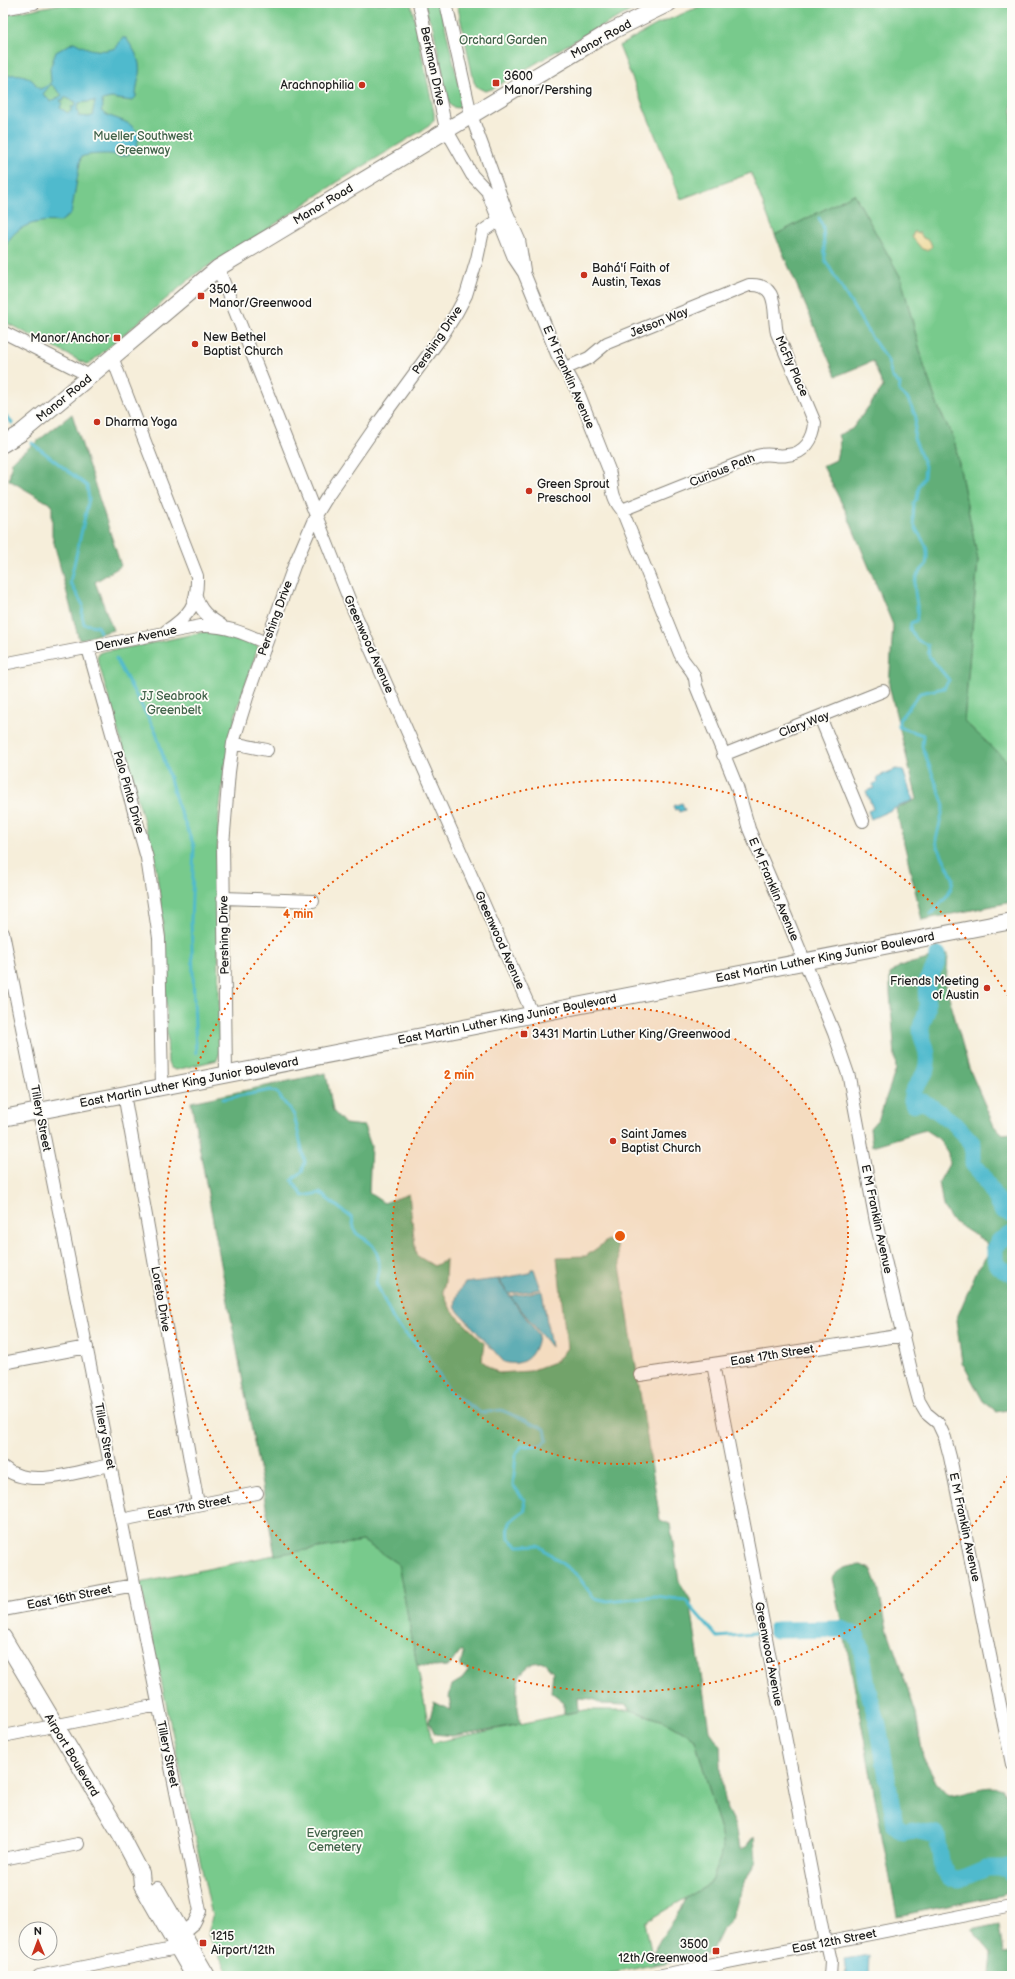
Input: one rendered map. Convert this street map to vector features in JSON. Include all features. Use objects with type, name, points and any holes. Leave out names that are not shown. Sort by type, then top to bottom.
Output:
[{"type":"main road","name":"Manor Road","points":[[3,444],[21,433],[218,268],[446,129],[606,34],[669,3]]},
{"type":"main road","name":"East Martin Luther King Junior Boulevard","points":[[3,1118],[1012,921]]},
{"type":"main road","name":"Airport Boulevard","points":[[3,1637],[54,1726],[121,1835],[141,1873],[142,1885],[194,1976]]},
{"type":"main road","name":"Airport Boulevard","points":[[141,1873],[151,1880],[207,1976]]},
{"type":"street","points":[[11,6],[34,3]]},
{"type":"street","name":"Berkman Drive","points":[[419,3],[446,129]]},
{"type":"street","points":[[446,3],[471,115],[503,217]]},
{"type":"street","points":[[446,129],[472,175],[487,191],[503,217]]},
{"type":"street","name":"E M Franklin Avenue","points":[[503,217],[514,258],[524,273],[557,354],[578,392],[612,482],[618,486],[622,494],[622,510],[683,661],[685,675],[689,682],[696,686],[737,787],[749,829],[834,1033],[849,1077],[876,1222],[919,1401],[926,1413],[938,1423],[945,1438],[950,1457],[1012,1764]]},
{"type":"street","name":"Pershing Drive","points":[[226,1074],[222,845],[229,772],[234,743],[249,692],[302,546],[315,517],[376,426],[442,336],[466,295],[477,259],[483,231],[503,217]]},
{"type":"street","name":"Greenwood Avenue","points":[[218,268],[330,554],[533,1015]]},
{"type":"street","name":"Jetson Way","points":[[566,368],[589,358],[607,343],[749,285],[758,285]]},
{"type":"street","name":"McFly Place","points":[[758,285],[772,294],[774,300],[777,333],[812,412],[815,422],[814,431]]},
{"type":"street","points":[[3,332],[90,376]]},
{"type":"street","points":[[112,357],[194,566],[197,576],[196,596],[199,607],[203,612],[222,626]]},
{"type":"street","name":"Curious Path","points":[[622,510],[763,454],[786,456],[793,454],[807,445],[814,431]]},
{"type":"street","points":[[302,546],[310,542],[317,543],[330,554]]},
{"type":"street","points":[[166,631],[181,622],[189,613],[196,596]]},
{"type":"street","name":"Denver Avenue","points":[[3,664],[189,627],[222,626],[234,629],[266,643]]},
{"type":"street","name":"Palo Pinto Drive","points":[[88,648],[147,858],[159,938],[162,1087]]},
{"type":"street","name":"Clary Way","points":[[724,755],[883,691]]},
{"type":"street","points":[[820,717],[863,820]]},
{"type":"street","points":[[234,743],[267,750]]},
{"type":"street","points":[[223,898],[312,901]]},
{"type":"street","name":"Tillery Street","points":[[3,933],[200,1911],[194,1923],[182,1933]]},
{"type":"street","name":"Loreto Drive","points":[[124,1094],[198,1504]]},
{"type":"street","name":"East 17th Street","points":[[640,1375],[904,1335]]},
{"type":"street","points":[[3,1363],[87,1347]]},
{"type":"street","name":"Greenwood Avenue","points":[[713,1364],[826,1943],[831,1961],[830,1976]]},
{"type":"street","points":[[3,1467],[14,1475],[23,1478],[45,1478],[110,1465]]},
{"type":"street","name":"East 17th Street","points":[[121,1520],[257,1493]]},
{"type":"street","name":"East 16th Street","points":[[3,1610],[134,1585]]},
{"type":"street","points":[[3,1736],[158,1705]]},
{"type":"street","points":[[3,1859],[78,1844]]},
{"type":"street","name":"East 12th Street","points":[[658,1976],[1012,1906]]},
{"type":"street","points":[[39,1976],[177,1948]]},
{"type":"green space","name":"Mueller Southwest Greenway","points":[[66,3],[411,3],[434,113],[434,120],[429,126],[336,183],[259,235],[197,273],[90,363],[86,364],[3,321],[3,15]]},
{"type":"green space","points":[[422,3],[440,3],[463,104],[457,108],[452,107],[449,104],[433,27]]},
{"type":"green space","name":"Orchard Garden","points":[[457,3],[646,3],[579,38],[492,89],[485,91],[477,87],[474,82]]},
{"type":"green space","points":[[708,3],[1012,3],[1012,766],[964,721],[978,560],[954,439],[938,407],[924,366],[901,278],[854,194],[775,235],[751,173],[681,199],[619,46],[656,25]]},
{"type":"green space","points":[[854,194],[901,278],[924,366],[938,407],[954,439],[978,560],[964,721],[1012,766],[1012,902],[922,920],[896,809],[917,799],[889,686],[893,625],[846,512],[823,466],[836,460],[840,441],[838,435],[852,429],[883,387],[873,361],[836,376],[775,235]]},
{"type":"green space","points":[[72,414],[121,566],[95,582],[113,630],[79,640],[52,535],[52,505],[9,480],[12,461]]},
{"type":"green space","name":"JJ Seabrook Greenbelt","points":[[208,631],[236,636],[256,644],[258,647],[236,713],[224,774],[219,815],[217,857],[220,1052],[217,1060],[176,1070],[171,1068],[168,1063],[163,922],[155,860],[97,657],[99,653],[105,651],[148,644]]},
{"type":"green space","points":[[948,954],[946,986],[969,1068],[994,1126],[1003,1134],[1012,1133],[1012,1409],[997,1412],[983,1401],[962,1362],[956,1320],[977,1270],[988,1254],[986,1242],[952,1221],[943,1206],[939,1182],[949,1164],[948,1153],[939,1139],[925,1130],[872,1146],[870,1128],[879,1118],[896,1069],[890,974],[900,966]]},
{"type":"green space","points":[[326,1073],[333,1111],[345,1124],[364,1126],[371,1146],[369,1193],[384,1203],[409,1194],[416,1255],[434,1266],[446,1260],[443,1291],[451,1310],[484,1343],[482,1361],[498,1373],[530,1371],[557,1361],[567,1348],[557,1257],[586,1256],[608,1240],[617,1246],[660,1520],[670,1524],[679,1581],[690,1599],[709,1730],[720,1745],[722,1784],[727,1809],[737,1830],[740,1849],[746,1847],[754,1837],[756,1860],[737,1899],[732,1920],[721,1931],[710,1954],[654,1965],[652,1954],[661,1938],[681,1910],[686,1898],[710,1884],[723,1849],[720,1828],[695,1739],[664,1721],[630,1710],[626,1705],[602,1704],[593,1699],[578,1698],[579,1711],[564,1714],[564,1702],[551,1692],[553,1672],[544,1662],[533,1663],[524,1670],[519,1678],[517,1698],[521,1724],[452,1736],[435,1734],[429,1722],[434,1702],[451,1710],[449,1697],[452,1685],[462,1679],[469,1670],[460,1667],[463,1653],[461,1650],[449,1666],[434,1667],[417,1665],[398,1564],[363,1541],[275,1555],[191,1102]]},
{"type":"green space","name":"Evergreen Cemetery","points":[[363,1541],[398,1564],[432,1743],[585,1710],[630,1710],[664,1721],[695,1739],[720,1828],[723,1849],[710,1884],[645,1922],[654,1965],[597,1976],[230,1976],[208,1935],[212,1916],[140,1583],[284,1553]]},
{"type":"green space","points":[[861,1565],[872,1570],[877,1583],[887,1628],[916,1713],[923,1757],[936,1782],[948,1795],[990,1787],[1003,1789],[1007,1800],[1011,1826],[1012,1891],[1003,1895],[897,1916],[850,1663],[832,1578],[838,1571]]},
{"type":"green space","points":[[999,1923],[1003,1953],[1012,1952],[1012,1976],[990,1976],[992,1954],[971,1929]]},
{"type":"sand","points":[[914,232],[920,233],[923,238],[930,241],[932,247],[926,250],[922,249],[912,237]]},
{"type":"water","points":[[122,38],[126,38],[137,57],[139,73],[136,97],[132,101],[111,98],[102,100],[103,107],[101,111],[127,123],[135,129],[138,133],[136,148],[131,153],[122,156],[98,154],[81,157],[71,214],[60,222],[41,222],[24,227],[17,231],[6,245],[3,255],[3,77],[15,74],[23,75],[34,82],[40,89],[47,86],[51,82],[50,68],[56,52],[74,42],[95,50],[110,50],[116,48]],"holes":[[[51,84],[62,95],[51,102],[43,94]],[[64,97],[76,102],[74,107],[71,107],[72,110],[68,113],[60,108],[62,103],[60,100],[64,100]],[[95,101],[93,111],[94,115],[89,117],[78,116],[79,113],[77,109],[79,103]]]},
{"type":"water","points":[[896,769],[903,770],[913,800],[871,819],[868,811],[873,809],[866,791],[874,788],[873,784],[878,782],[877,777]]},
{"type":"water","points":[[682,803],[685,810],[679,812],[678,809],[675,810],[673,806]]},
{"type":"water","points":[[531,1269],[534,1269],[541,1289],[509,1294],[498,1279],[530,1273]]},
{"type":"water","points":[[497,1279],[538,1334],[532,1353],[524,1361],[518,1363],[504,1362],[456,1309],[457,1295],[465,1283]]},
{"type":"water","points":[[542,1291],[551,1347],[510,1296]]},
{"type":"water","points":[[870,1955],[869,1976],[846,1976],[844,1959]]},
{"type":"waterway","points":[[819,218],[823,227],[825,260],[870,335],[888,361],[892,377],[900,384],[899,391],[908,399],[916,417],[914,438],[925,466],[924,477],[919,486],[917,499],[914,502],[913,519],[917,531],[926,547],[927,557],[926,565],[919,572],[916,579],[915,593],[917,613],[916,621],[911,623],[910,629],[917,640],[928,645],[929,656],[949,680],[944,688],[920,693],[899,720],[899,727],[923,735],[922,746],[944,805],[936,840],[953,878],[951,889],[931,914]]},
{"type":"waterway","points":[[3,412],[12,423]]},
{"type":"waterway","points":[[32,443],[87,486],[89,499],[70,582],[83,605],[82,616],[84,624],[97,626],[100,632]]},
{"type":"waterway","points":[[116,659],[156,732],[177,803],[194,846],[191,921],[196,1053]]},
{"type":"waterway","points":[[938,955],[936,965],[927,983],[927,1010],[921,1027],[927,1056],[926,1069],[912,1094],[913,1104],[923,1102],[929,1105],[955,1124],[973,1144],[973,1164],[981,1173],[1002,1210],[1012,1215]]},
{"type":"waterway","points":[[223,1099],[271,1090],[277,1093],[294,1115],[305,1162],[302,1172],[292,1180],[303,1196],[320,1193],[352,1218],[355,1232],[368,1241],[378,1255],[379,1272],[376,1283],[395,1323],[427,1355],[450,1392],[481,1413],[501,1410],[545,1429],[547,1440],[542,1445],[522,1446],[516,1454],[513,1485],[524,1500],[525,1510],[516,1516],[509,1524],[509,1539],[518,1546],[538,1545],[577,1575],[594,1598],[607,1601],[655,1596],[685,1600],[717,1637],[755,1634]]},
{"type":"waterway","points":[[1012,1234],[1000,1240],[995,1247],[997,1265],[1012,1274]]},
{"type":"waterway","points":[[776,1630],[842,1629],[856,1635],[861,1647],[867,1686],[878,1724],[895,1825],[903,1832],[913,1830],[937,1835],[942,1867],[950,1878],[960,1879],[986,1868],[1007,1868],[1012,1873]]},
{"type":"place","name":"3600 Manor/Pershing","points":[[496,83]]},
{"type":"place","name":"Arachnophilia","points":[[362,85]]},
{"type":"place","name":"Bahá'í Faith of Austin, Texas","points":[[584,275]]},
{"type":"place","name":"3504 Manor/Greenwood","points":[[201,296]]},
{"type":"place","name":"Manor/Anchor","points":[[117,338]]},
{"type":"place","name":"New Bethel Baptist Church","points":[[195,344]]},
{"type":"place","name":"Dharma Yoga","points":[[97,422]]},
{"type":"place","name":"Green Sprout Preschool","points":[[529,491]]},
{"type":"place","name":"Friends Meeting of Austin","points":[[987,988]]},
{"type":"place","name":"3431 Martin Luther King/Greenwood","points":[[524,1034]]},
{"type":"place","name":"Saint James Baptist Church","points":[[613,1141]]},
{"type":"place","name":"1215 Airport/12th","points":[[203,1943]]},
{"type":"place","name":"3500 12th/Greenwood","points":[[716,1951]]}]
